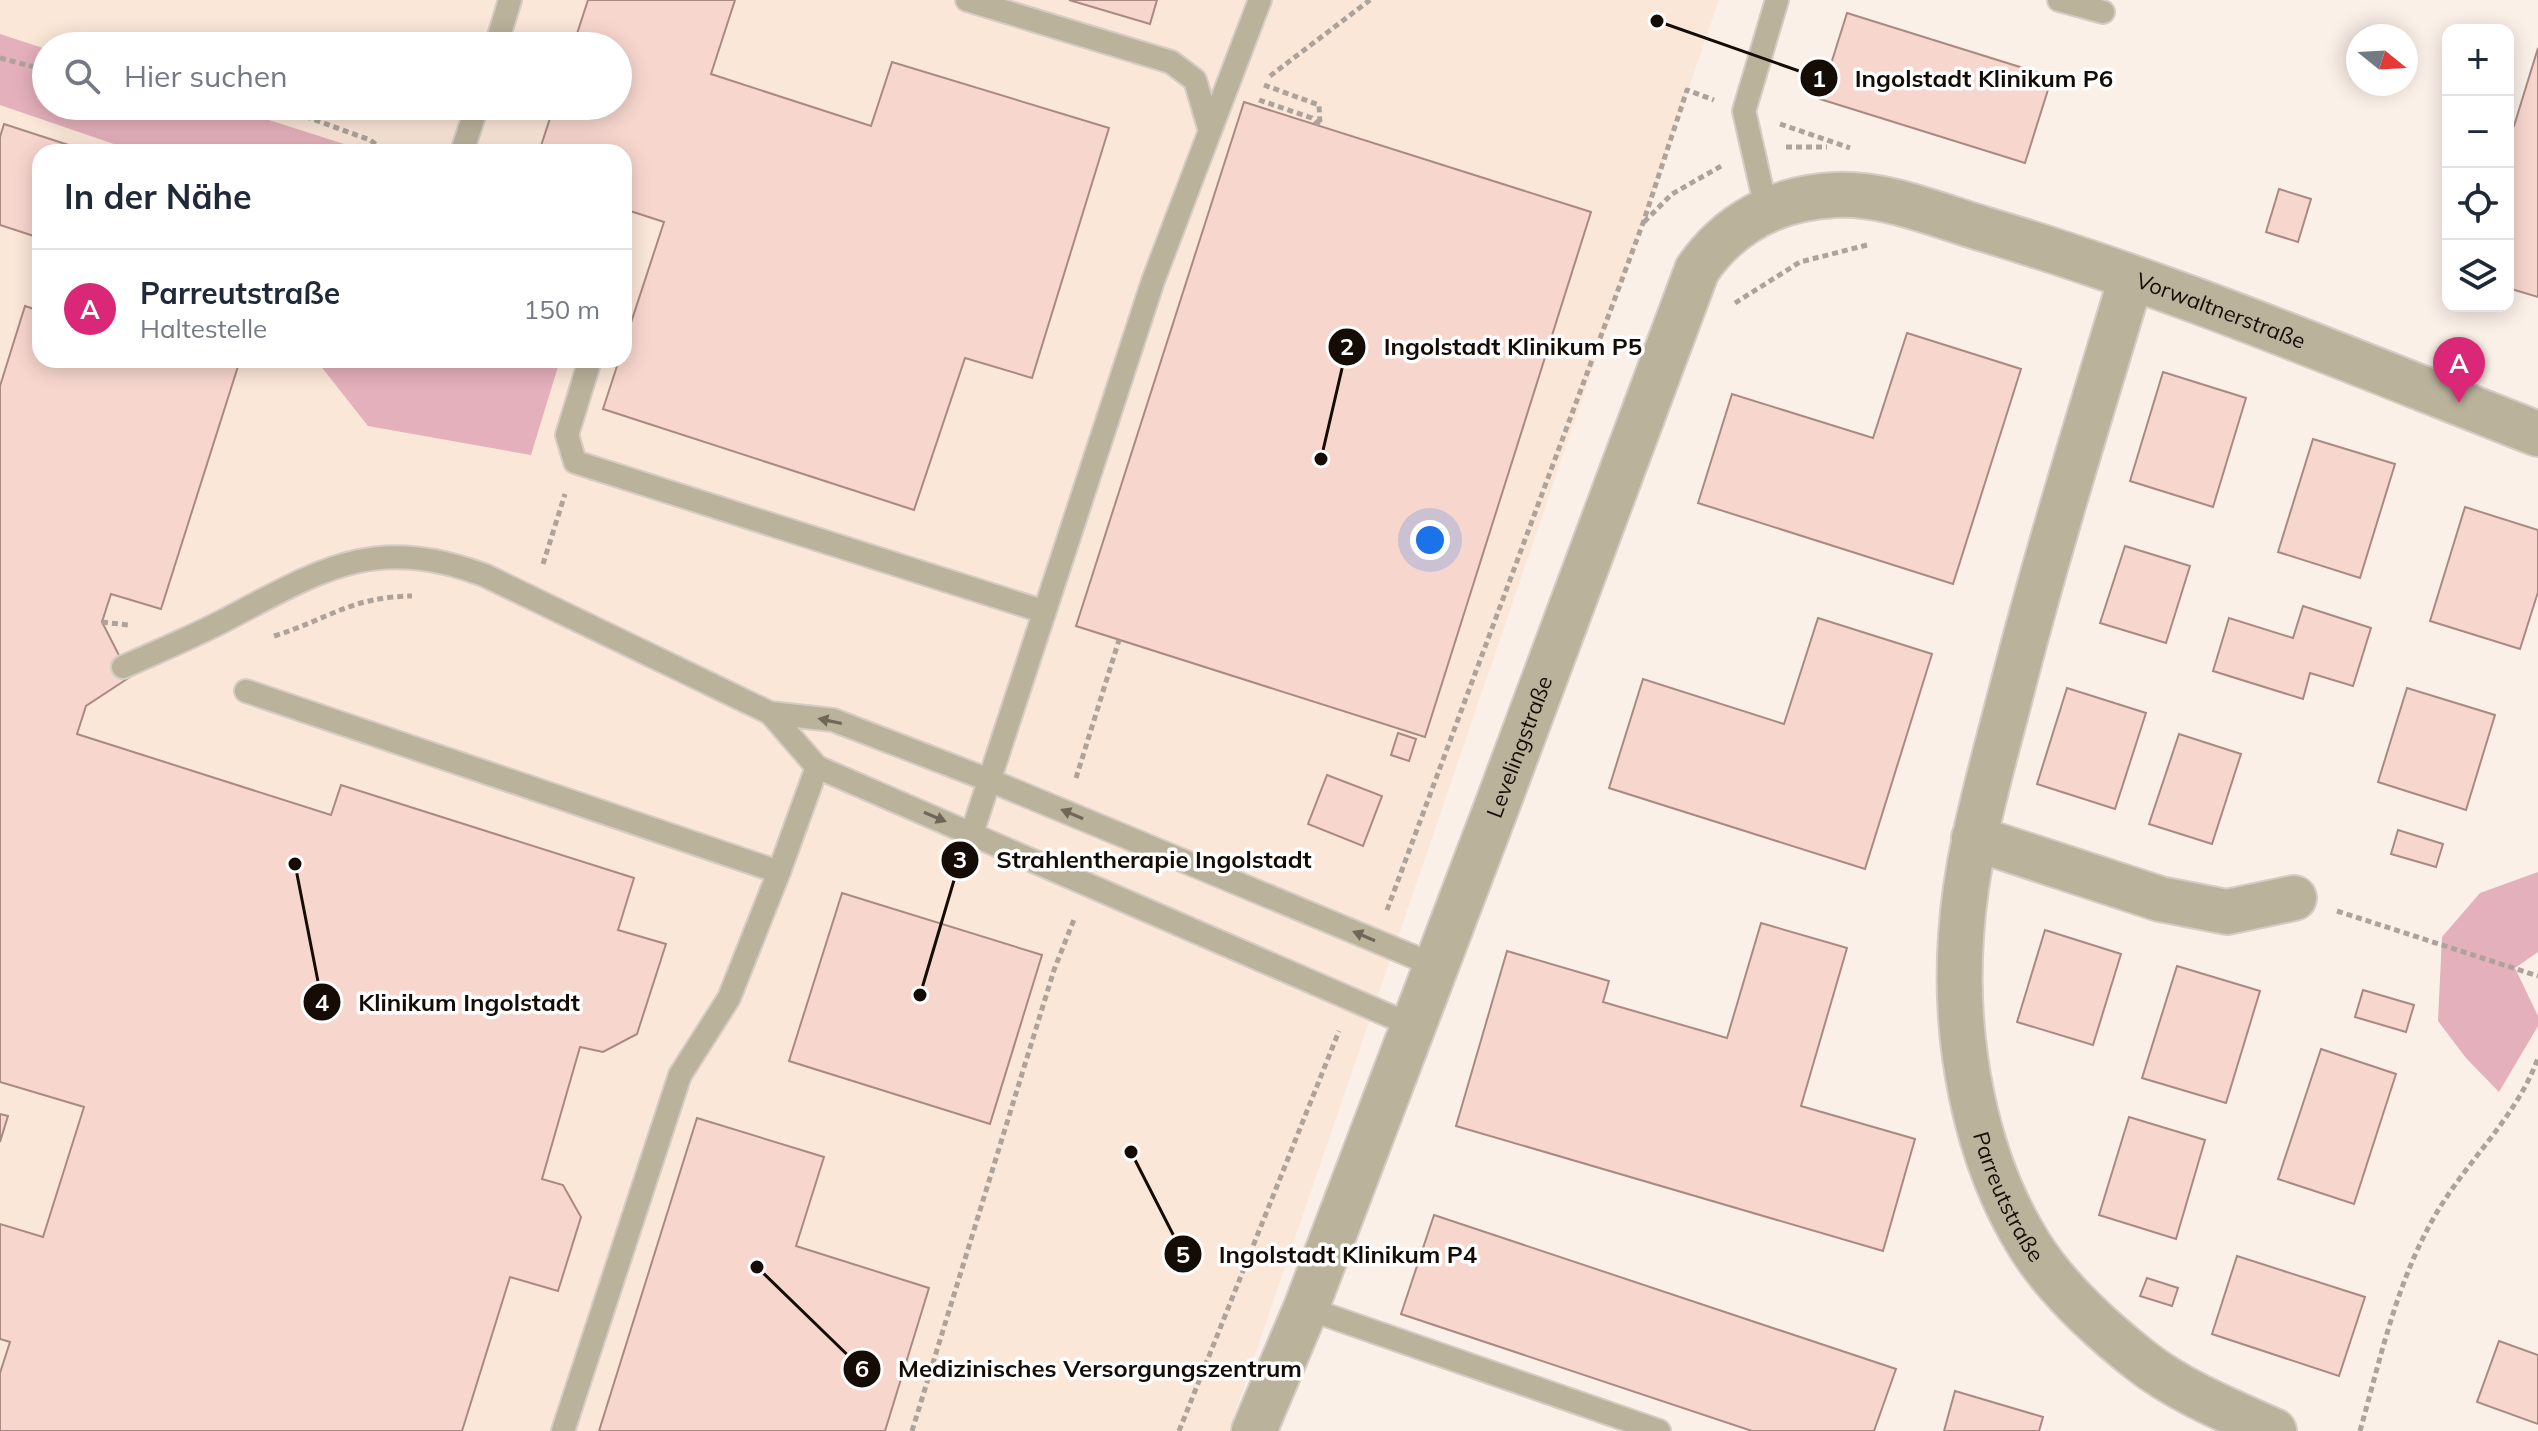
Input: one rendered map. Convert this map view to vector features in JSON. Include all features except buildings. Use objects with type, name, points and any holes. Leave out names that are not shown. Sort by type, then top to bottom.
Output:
[{"type":"street","name":"Levelingstraße","points":[[1254,1431],[1306,1308],[1697,270],[1714,245],[1766,208],[1835,195],[1896,203]]},
{"type":"street","name":"Vorwaltnerstraße","points":[[1896,203],[2131,279],[2535,422]]},
{"type":"street","name":"Parreutstraße","points":[[2131,279],[2043,569],[1974,838],[1961,935],[1960,1023],[1974,1104],[1997,1181],[2031,1247],[2080,1306],[2142,1362],[2214,1404],[2274,1431]]},
{"type":"street","points":[[1974,838],[2160,899],[2227,912],[2294,898]]},
{"type":"lane","points":[[500,32],[510,0]]},
{"type":"lane","points":[[967,0],[1171,62],[1195,80],[1210,131]]},
{"type":"lane","points":[[972,833],[1042,611],[1153,281],[1260,0]]},
{"type":"lane","points":[[1766,208],[1744,111],[1777,0]]},
{"type":"lane","points":[[2059,0],[2103,12]]},
{"type":"lane","points":[[1195,80],[1232,76]]},
{"type":"lane","points":[[465,144],[472,120]]},
{"type":"lane","points":[[588,368],[567,435],[575,462],[1042,611]]},
{"type":"lane","points":[[123,667],[329,568],[366,558],[403,556],[446,561],[484,575],[770,713],[833,720],[989,780],[1436,966]]},
{"type":"lane","points":[[246,691],[779,872]]},
{"type":"lane","points":[[770,713],[817,767],[1413,1026]]},
{"type":"lane","points":[[563,1431],[680,1075],[729,998],[817,767]]},
{"type":"lane","points":[[1306,1308],[1659,1431]]},
{"type":"path","points":[[1252,90],[1370,0]]},
{"type":"path","points":[[0,58],[32,66]]},
{"type":"path","points":[[1245,95],[1312,118],[1320,126],[1319,105],[1260,84]]},
{"type":"path","points":[[315,120],[375,144]]},
{"type":"path","points":[[1376,940],[1643,223]]},
{"type":"path","points":[[1726,312],[1743,295],[1800,262],[1870,245]]},
{"type":"path","points":[[2294,898],[2538,976]]},
{"type":"path","points":[[912,1431],[1049,984],[1079,905]]},
{"type":"path","points":[[1179,1431],[1352,1001]]},
{"type":"path","points":[[2360,1431],[2398,1296],[2444,1202],[2492,1140],[2538,1058]]},
{"type":"shaded area","points":[[0,0],[1719,0],[1229,1431],[0,1431]]},
{"type":"shaded area","points":[[0,34],[32,44],[32,116],[0,105]]},
{"type":"shaded area","points":[[44,120],[269,120],[344,144],[114,144]]},
{"type":"shaded area","points":[[322,368],[558,368],[531,455],[368,426]]},
{"type":"shaded area","points":[[2538,872],[2538,952],[2515,968],[2538,1016],[2538,1026],[2499,1092],[2466,1058],[2438,1021],[2442,937],[2480,893]]},
{"type":"place","name":"Ingolstadt Klinikum P6","points":[[1657,21]]},
{"type":"place","name":"Parreutstraße","points":[[2459,403]]},
{"type":"place","name":"Ingolstadt Klinikum P5","points":[[1321,459]]},
{"type":"place","name":"Klinikum Ingolstadt","points":[[295,864]]},
{"type":"place","name":"Strahlentherapie Ingolstadt","points":[[920,995]]},
{"type":"place","name":"Ingolstadt Klinikum P4","points":[[1131,1152]]},
{"type":"place","name":"Medizinisches Versorgungszentrum","points":[[757,1267]]}]
